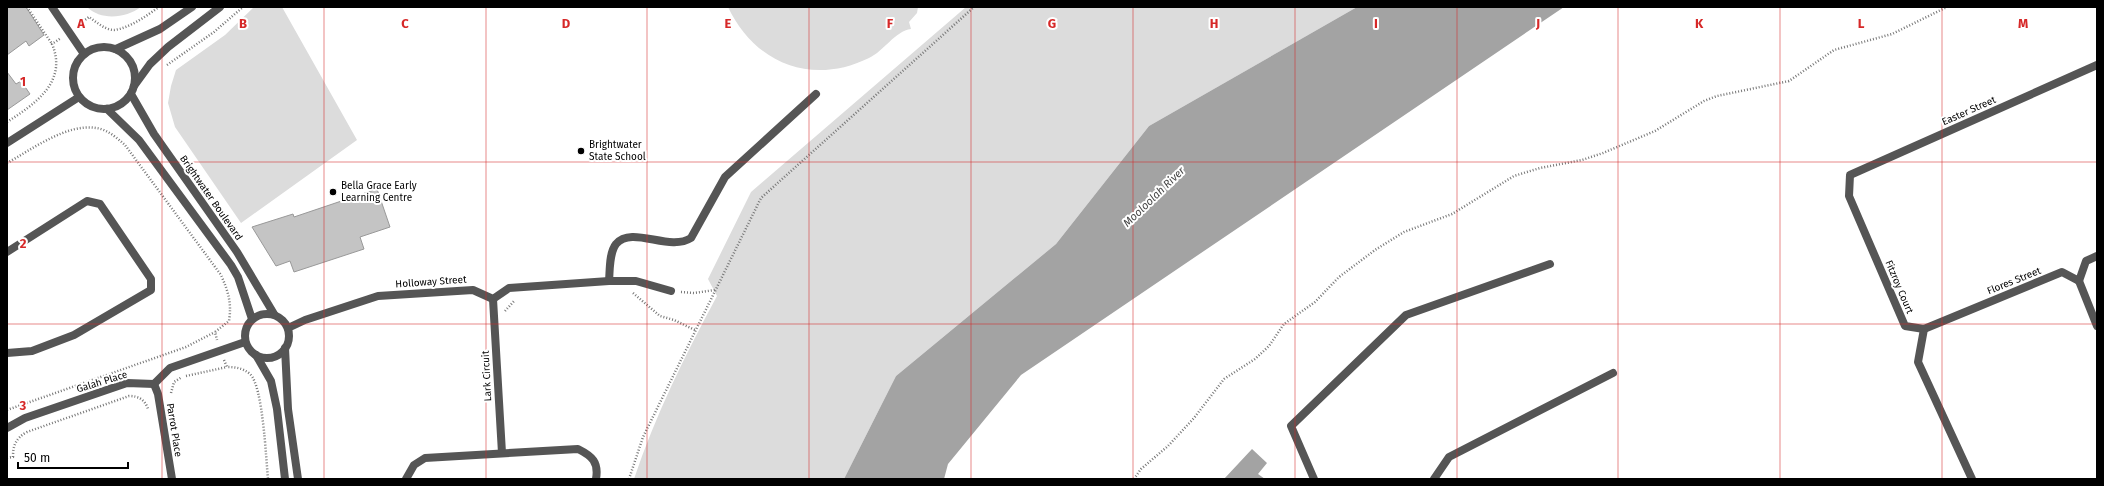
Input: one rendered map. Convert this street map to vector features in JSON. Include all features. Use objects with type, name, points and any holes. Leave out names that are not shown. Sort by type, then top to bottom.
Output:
[{"type":"street","points":[[52,7],[84,54]]},
{"type":"street","points":[[192,7],[160,29],[116,49],[99,47],[84,54],[77,61],[73,80],[79,97],[87,104],[96,108],[107,109],[117,106],[132,90],[150,64],[168,47],[220,7]]},
{"type":"street","points":[[116,49],[130,61],[135,78],[132,90]]},
{"type":"street","name":"Easter Street","points":[[1850,174],[2097,65]]},
{"type":"street","name":"Brightwater Boulevard","points":[[132,90],[154,134],[237,252],[274,314]]},
{"type":"street","points":[[609,281],[611,258],[616,245],[624,238],[635,237],[674,243],[684,242],[691,238],[725,177],[816,94]]},
{"type":"street","points":[[7,143],[79,97]]},
{"type":"street","points":[[107,109],[139,140],[231,265],[238,277],[252,319]]},
{"type":"street","name":"Fitzroy Court","points":[[1850,174],[1849,196],[1905,326],[1924,329]]},
{"type":"street","points":[[7,252],[87,201],[100,204],[151,279],[151,290],[74,335],[32,351],[7,353]]},
{"type":"street","points":[[2097,256],[2086,261],[2079,281],[2097,326]]},
{"type":"street","points":[[1314,479],[1291,426],[1406,315],[1550,264]]},
{"type":"street","name":"Flores Street","points":[[1924,329],[2062,272],[2079,281]]},
{"type":"street","points":[[493,299],[509,288],[609,281],[636,281],[671,291]]},
{"type":"street","name":"Holloway Street","points":[[288,328],[305,320],[378,296],[473,290],[493,299]]},
{"type":"street","name":"Lark Circuit","points":[[493,299],[502,453]]},
{"type":"street","points":[[274,314],[285,322],[288,328],[289,339],[285,348],[280,353],[269,358],[256,355],[251,352],[245,342],[245,329],[252,319],[259,315],[274,314]]},
{"type":"street","points":[[1924,329],[1918,362],[1972,479]]},
{"type":"street","points":[[154,384],[170,368],[245,342]]},
{"type":"street","points":[[285,348],[288,409],[298,479]]},
{"type":"street","points":[[256,355],[271,381],[277,409],[285,479]]},
{"type":"street","points":[[1434,479],[1449,457],[1613,373]]},
{"type":"street","name":"Galah Place","points":[[7,428],[25,418],[127,383],[154,384]]},
{"type":"street","name":"Parrot Place","points":[[154,384],[158,394],[172,479]]},
{"type":"street","points":[[406,479],[414,465],[425,458],[578,449],[591,455],[596,466],[596,479]]},
{"type":"path","points":[[7,122],[31,107],[46,91],[55,77],[57,66],[52,44],[27,7]]},
{"type":"path","points":[[82,22],[89,17],[100,25],[113,30],[137,22],[159,7]]},
{"type":"path","points":[[166,66],[214,32],[243,7]]},
{"type":"path","points":[[629,479],[643,437],[761,198],[974,7]]},
{"type":"path","points":[[1134,479],[1141,469],[1168,446],[1194,418],[1224,379],[1255,359],[1269,346],[1284,324],[1315,302],[1339,277],[1375,250],[1404,232],[1431,224],[1452,214],[1514,176],[1540,168],[1582,160],[1603,153],[1655,131],[1710,99],[1789,81],[1834,50],[1892,34],[1947,7]]},
{"type":"path","points":[[52,44],[58,40]]},
{"type":"path","points":[[7,163],[62,133],[81,128],[96,128],[112,134],[125,145],[221,275],[228,291],[231,307],[229,321],[215,332],[186,347],[7,410]]},
{"type":"path","points":[[671,291],[694,293],[715,290]]},
{"type":"path","points":[[630,293],[634,294],[660,316],[674,320],[695,330]]},
{"type":"path","points":[[504,314],[509,304],[520,298]]},
{"type":"path","points":[[215,332],[216,338]]},
{"type":"path","points":[[225,362],[227,367]]},
{"type":"path","points":[[171,399],[171,387],[180,378],[194,373],[234,367],[250,374],[260,400],[268,479]]},
{"type":"path","points":[[7,458],[13,457],[17,438],[27,432],[129,396],[140,398],[145,402],[149,413]]},
{"type":"shaded area","points":[[87,7],[141,7],[121,16],[106,16]]},
{"type":"shaded area","points":[[254,7],[282,7],[357,140],[241,223],[175,127],[168,103],[176,70],[225,35]]},
{"type":"shaded area","points":[[728,7],[918,7],[917,13],[909,22],[911,29],[900,33],[880,51],[869,58],[848,66],[827,70],[806,69],[787,64],[769,56],[753,43],[739,27]]},
{"type":"shaded area","points":[[966,7],[1357,7],[1149,126],[1056,244],[896,376],[844,479],[634,479],[651,432],[671,386],[717,296],[708,279],[751,192]]},
{"type":"water","name":"Mooloolah River","points":[[1357,7],[1564,7],[1021,375],[948,464],[944,479],[844,479],[896,376],[1056,244],[1149,126]]},
{"type":"water","points":[[1252,449],[1267,463],[1258,474],[1265,479],[1224,479]]},
{"type":"building","points":[[7,7],[26,7],[44,35],[29,46],[26,41],[7,55]]},
{"type":"building","points":[[7,72],[16,84],[21,81],[30,94],[7,110]]},
{"type":"building","points":[[377,189],[390,227],[360,237],[364,249],[294,272],[290,261],[276,266],[252,227],[293,214],[294,217]]},
{"type":"place","name":"Brightwater State School","points":[[581,151]]},
{"type":"place","name":"Bella Grace Early Learning Centre","points":[[333,192]]}]
